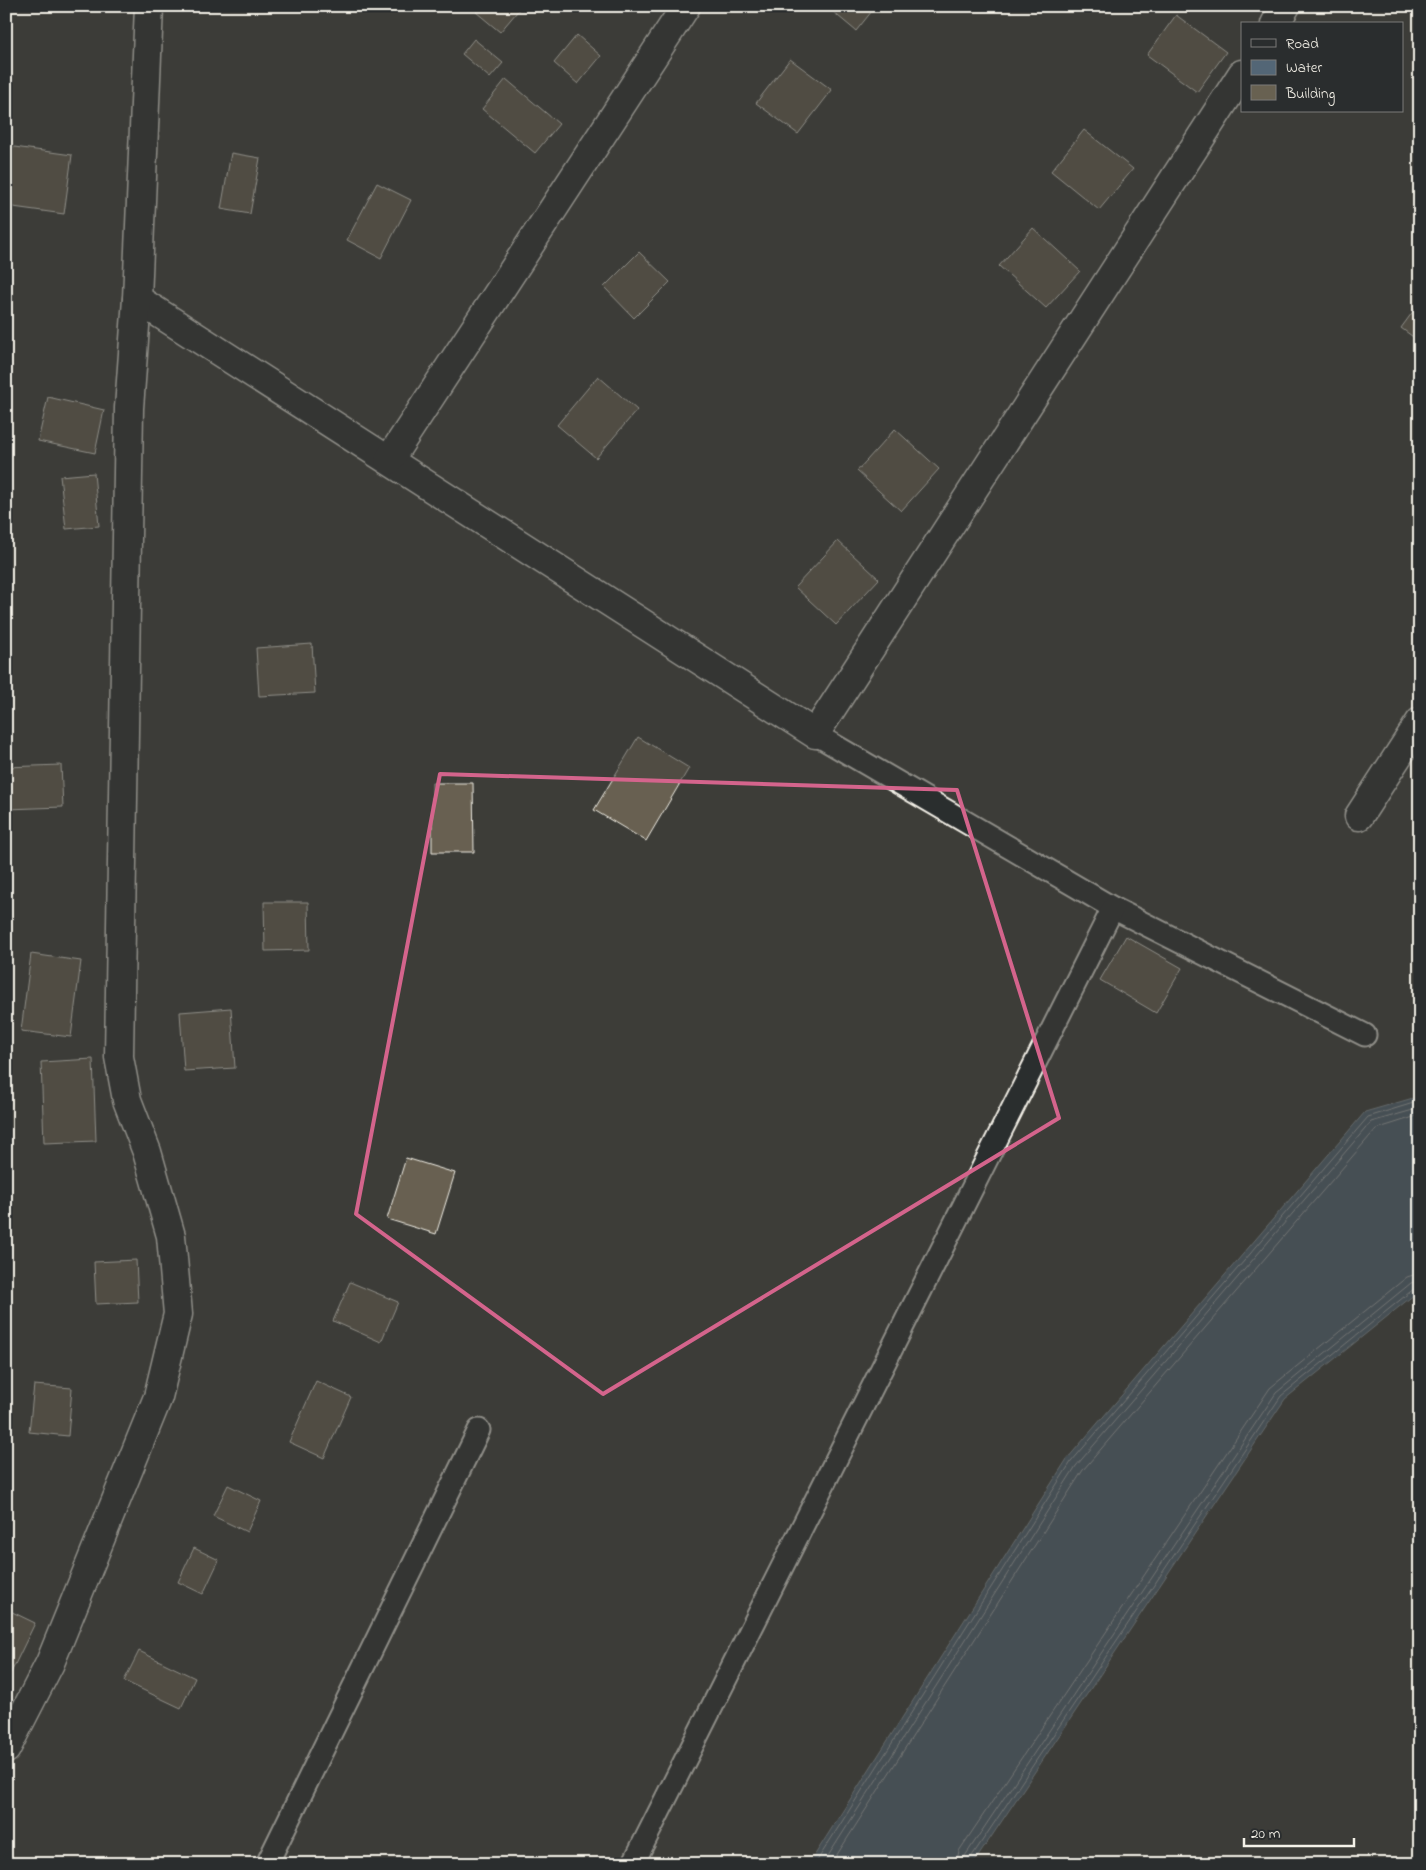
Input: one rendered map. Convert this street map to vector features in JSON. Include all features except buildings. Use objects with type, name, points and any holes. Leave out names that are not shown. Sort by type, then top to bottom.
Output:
[{"type":"street","points":[[6,1749],[50,1663],[158,1397],[178,1314],[171,1236],[147,1152],[127,1100],[119,1057],[129,418],[137,300],[149,6]]},
{"type":"street","points":[[389,460],[686,6]]},
{"type":"street","points":[[1275,22],[1286,6]]},
{"type":"street","points":[[137,300],[815,734],[1241,76]]},
{"type":"street","points":[[1359,816],[1420,722]]},
{"type":"lane","points":[[815,734],[1113,908],[1365,1036]]},
{"type":"lane","points":[[633,1864],[1113,908]]},
{"type":"lane","points":[[267,1864],[479,1430]]},
{"type":"highlighted area","points":[[440,774],[957,790],[1059,1118],[603,1394],[356,1214]]},
{"type":"water","points":[[1420,1096],[1420,1290],[1285,1399],[973,1864],[809,1864],[1067,1459],[1365,1112]]}]
